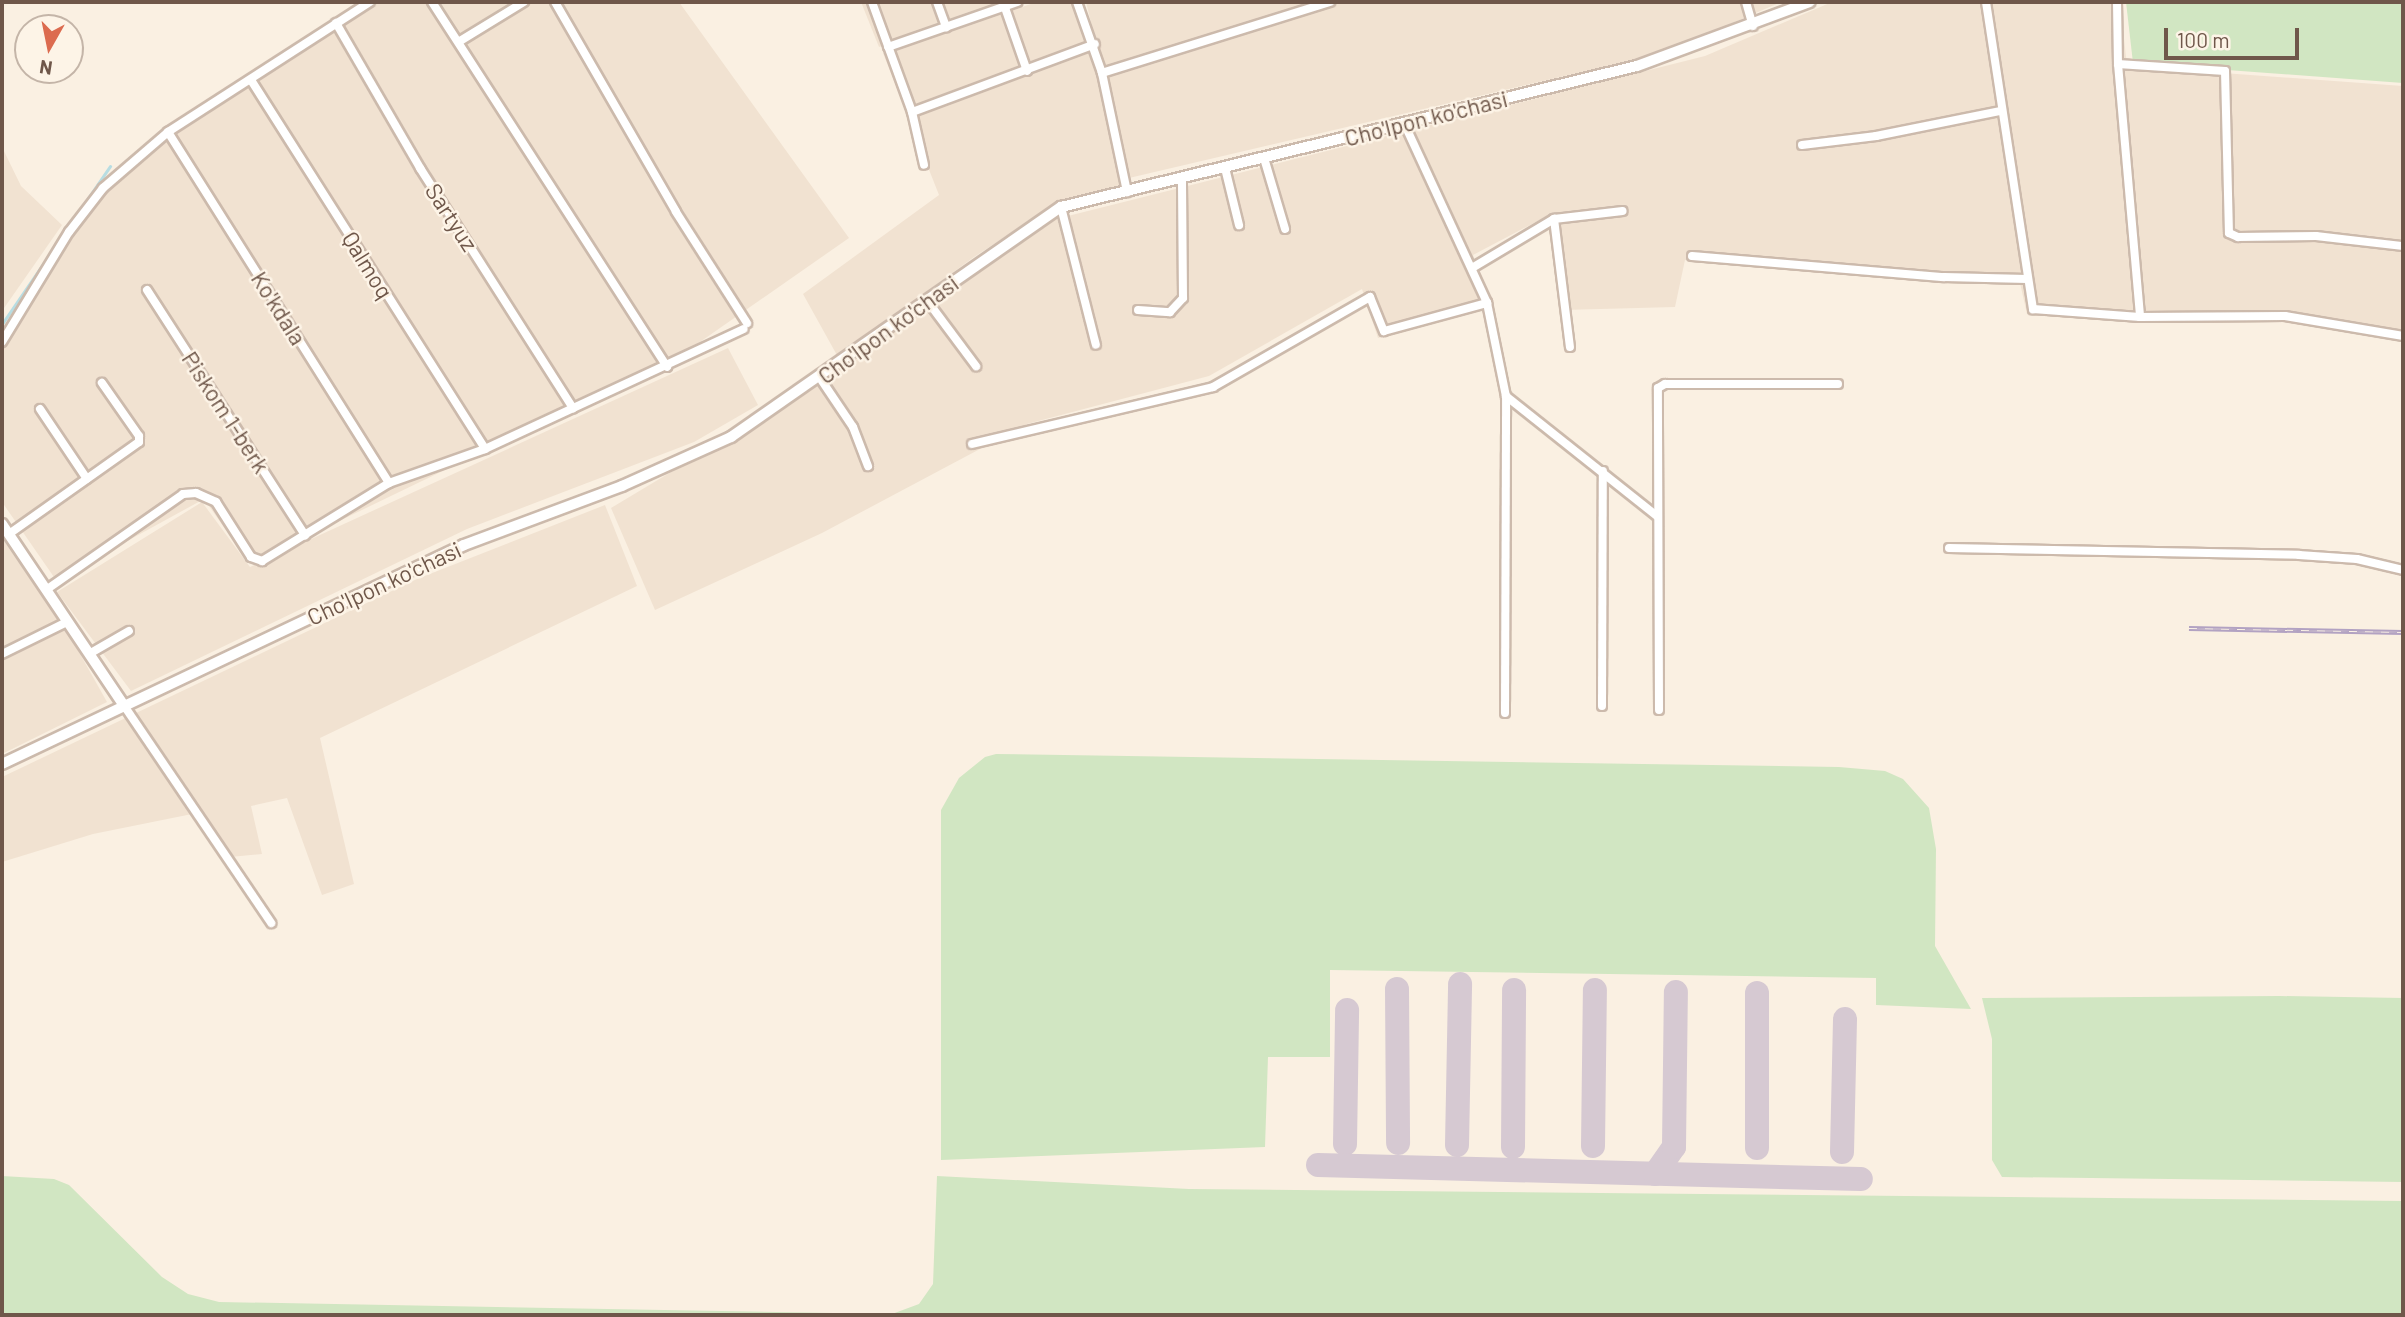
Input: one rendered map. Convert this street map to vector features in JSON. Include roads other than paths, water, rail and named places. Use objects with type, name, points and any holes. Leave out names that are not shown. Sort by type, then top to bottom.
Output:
[{"type":"main road","name":"Cho'lpon ko'chasi","points":[[2,764],[464,545],[675,464],[731,437],[929,303],[999,246],[1061,207],[1637,66],[1753,26],[1810,2]]},
{"type":"main road","points":[[2,524],[125,707]]},
{"type":"street","points":[[2,342],[69,232],[103,188],[169,132],[370,2]]},
{"type":"street","points":[[432,2],[460,41],[667,368]]},
{"type":"street","points":[[460,41],[524,2]]},
{"type":"street","points":[[46,590],[183,494],[195,493],[216,502],[255,561],[305,535],[389,483],[485,449],[667,368],[745,326],[555,2]]},
{"type":"street","points":[[872,2],[912,112],[924,165]]},
{"type":"street","points":[[937,2],[946,27]]},
{"type":"street","points":[[888,47],[1003,4],[1017,2]]},
{"type":"street","points":[[1077,2],[1095,44],[1127,192]]},
{"type":"street","points":[[1102,73],[1329,2]]},
{"type":"street","points":[[1746,2],[1753,26]]},
{"type":"street","points":[[1986,2],[2000,111],[2033,309],[2038,312],[2140,317],[2284,316],[2403,336]]},
{"type":"street","points":[[2117,2],[2118,64],[2140,317]]},
{"type":"street","points":[[1003,4],[1027,71]]},
{"type":"street","name":"Sartyuz","points":[[336,23],[420,168],[573,408]]},
{"type":"street","points":[[912,112],[1095,44]]},
{"type":"street","points":[[2118,64],[2225,71],[2229,233],[2238,237],[2316,236],[2403,246]]},
{"type":"street","name":"Qalmoq","points":[[251,80],[485,449]]},
{"type":"street","points":[[1802,145],[1876,136],[2000,111]]},
{"type":"street","points":[[1404,123],[1487,303],[1506,396],[1505,713]]},
{"type":"street","name":"Ko'kdala","points":[[169,132],[389,483]]},
{"type":"street","points":[[1264,158],[1285,229]]},
{"type":"street","points":[[1225,168],[1240,225]]},
{"type":"street","points":[[1138,310],[1170,312],[1182,298],[1182,178]]},
{"type":"street","points":[[1061,207],[1096,345]]},
{"type":"street","points":[[1472,268],[1554,219],[1623,211]]},
{"type":"street","points":[[1554,219],[1570,347]]},
{"type":"street","points":[[1692,256],[1931,276],[2027,279]]},
{"type":"street","name":"Piskom 1-berk","points":[[147,290],[305,535]]},
{"type":"street","points":[[972,444],[1213,387],[1370,297],[1384,331],[1487,303]]},
{"type":"street","points":[[929,303],[976,366]]},
{"type":"street","points":[[820,378],[853,427],[867,466]]},
{"type":"street","points":[[9,534],[139,443],[139,436],[102,383]]},
{"type":"street","points":[[1659,710],[1658,388],[1665,384],[1838,384]]},
{"type":"street","points":[[1506,396],[1657,516]]},
{"type":"street","points":[[40,409],[87,479]]},
{"type":"street","points":[[1602,706],[1603,471]]},
{"type":"street","points":[[1949,548],[2299,555],[2357,559],[2403,570]]},
{"type":"street","points":[[2,654],[68,622]]},
{"type":"street","points":[[89,654],[129,631]]},
{"type":"street","points":[[125,707],[271,923]]},
{"type":"waterway","points":[[2,324],[110,166]]},
{"type":"railway","points":[[2189,628],[2403,632]]}]
